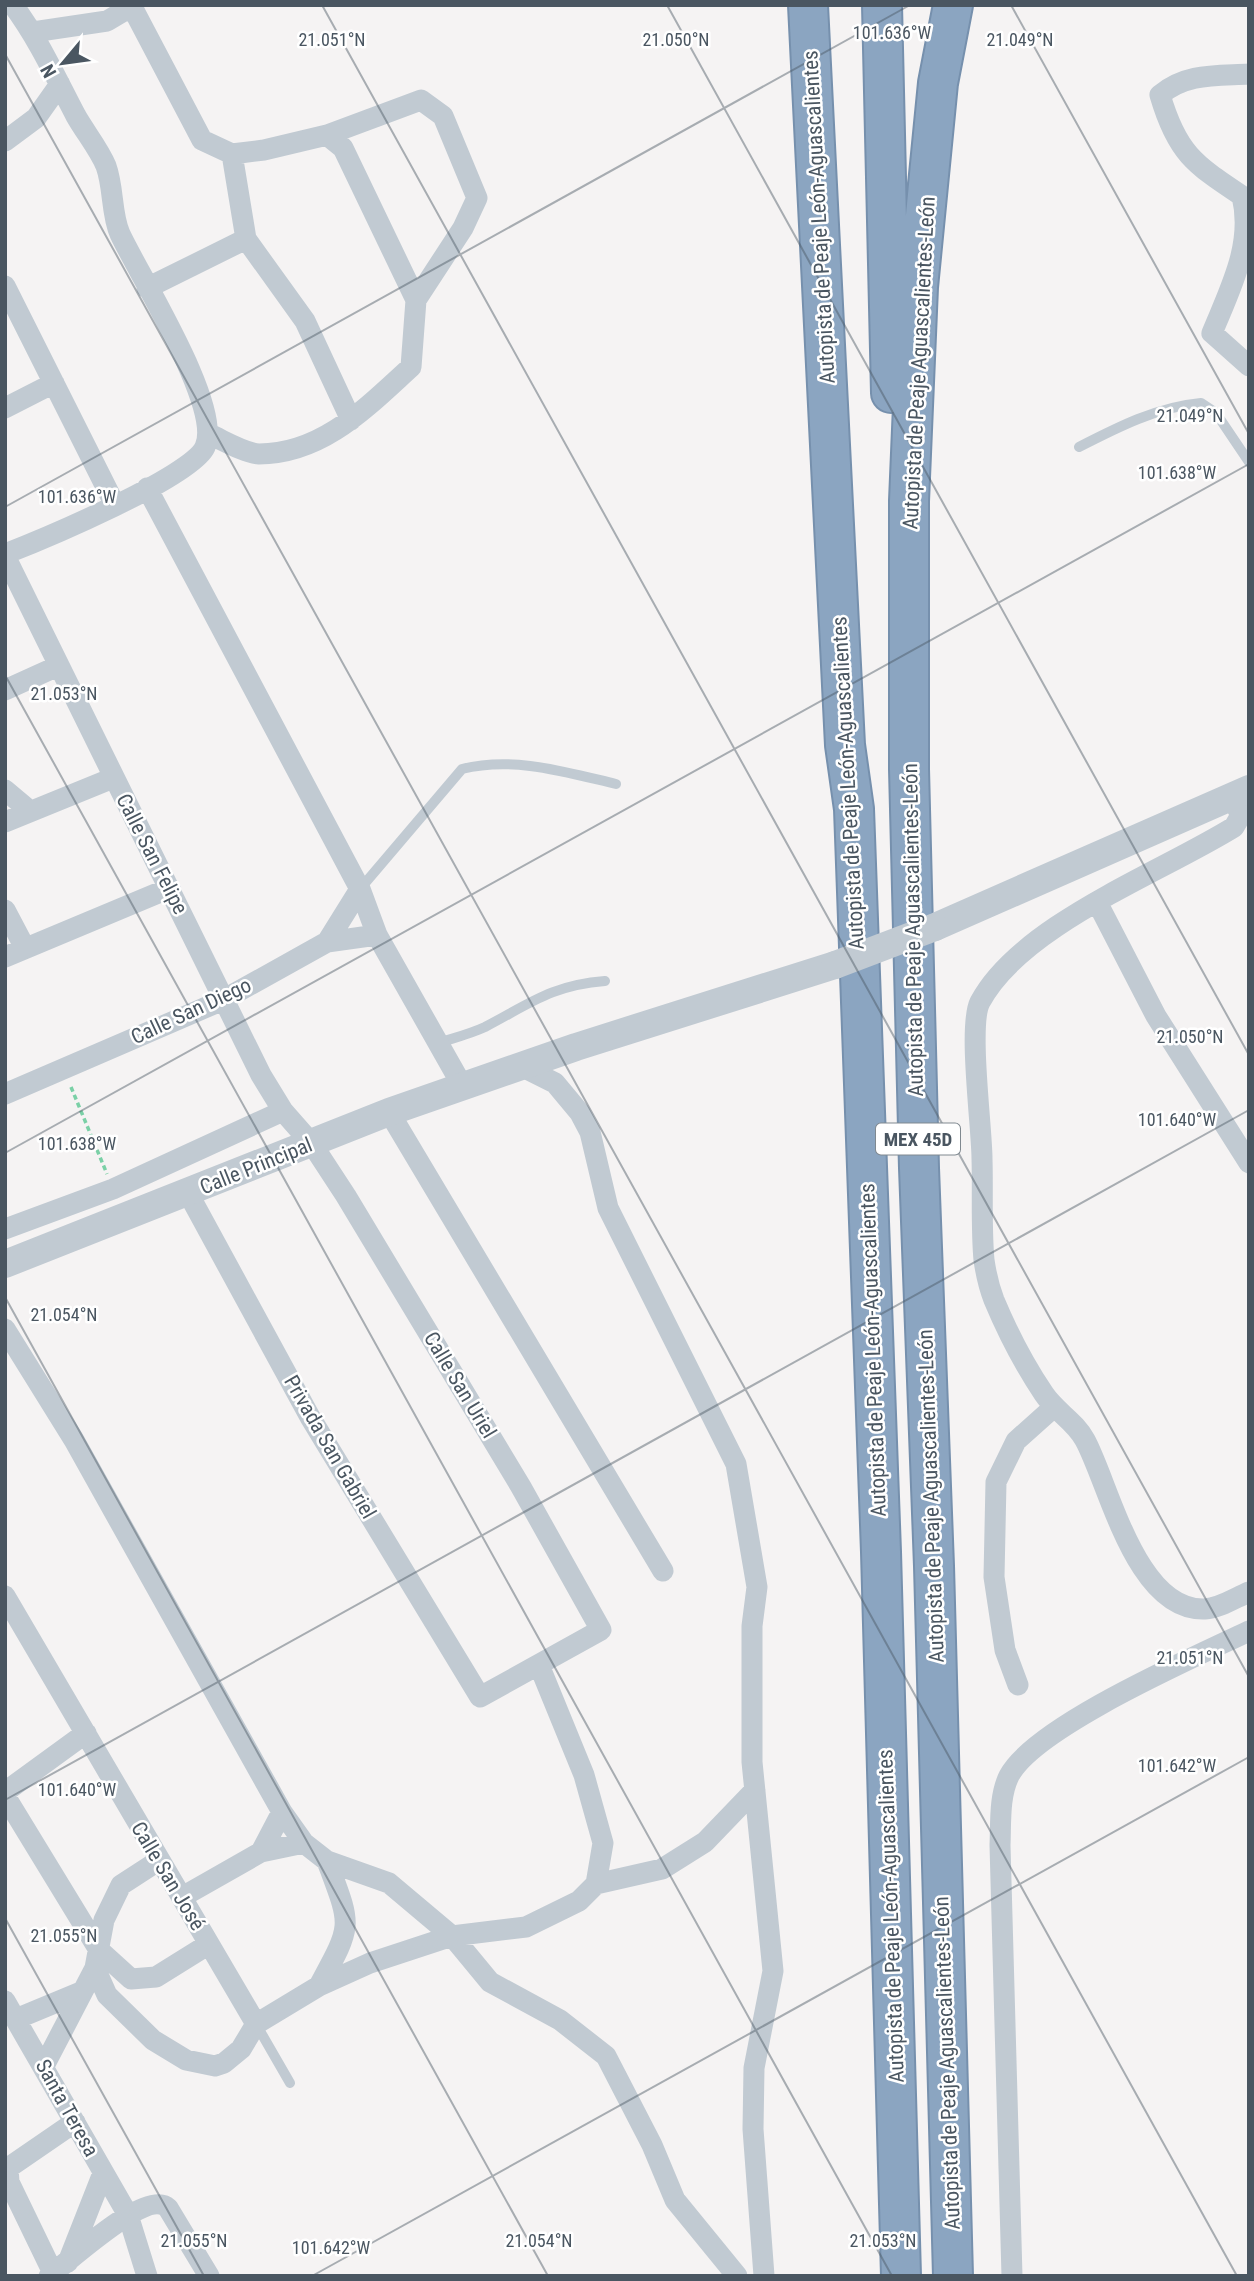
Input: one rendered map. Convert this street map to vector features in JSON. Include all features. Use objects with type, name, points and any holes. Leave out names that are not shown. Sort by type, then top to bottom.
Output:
[{"type":"highway","name":"Autopista de Peaje León-Aguascalientes","points":[[808,5],[844,732],[854,809],[881,1552],[901,2276]]},
{"type":"highway","points":[[834,5],[858,748],[858,788],[854,809]]},
{"type":"highway","points":[[882,5],[894,506],[902,703],[909,769]]},
{"type":"highway","name":"Autopista de Peaje Aguascalientes-León","points":[[953,5],[938,83],[918,288],[909,501],[909,769],[953,2276]]},
{"type":"street","points":[[5,555],[115,505],[191,464],[205,448],[209,434],[207,414],[196,383],[118,230],[105,165],[33,32],[13,5]]},
{"type":"street","points":[[33,32],[107,21],[132,6],[202,140],[232,154],[264,150],[327,135],[421,100],[443,116],[477,198],[463,228],[416,300],[411,367],[351,420],[327,436],[298,448],[257,454],[209,434]]},
{"type":"street","points":[[1249,74],[1191,77],[1174,83],[1160,95],[1174,135],[1192,161],[1242,196],[1248,220],[1244,245],[1212,333],[1249,366]]},
{"type":"street","points":[[5,141],[36,118],[60,84]]},
{"type":"street","points":[[327,135],[343,148],[416,300]]},
{"type":"street","points":[[232,154],[246,239],[305,321],[351,420]]},
{"type":"street","points":[[147,288],[246,239]]},
{"type":"street","points":[[5,286],[115,505]]},
{"type":"street","points":[[5,408],[54,383]]},
{"type":"street","points":[[147,488],[360,889],[377,935],[463,1087]]},
{"type":"street","name":"Calle San Felipe","points":[[5,555],[223,1000],[283,1111],[312,1144]]},
{"type":"street","points":[[5,690],[58,666]]},
{"type":"street","points":[[5,822],[113,778]]},
{"type":"street","points":[[5,790],[30,811]]},
{"type":"street","points":[[1240,793],[1241,815],[1234,827],[1097,902],[1029,946],[1005,967],[978,1005],[976,1025],[984,1259],[988,1283],[1043,1392],[1054,1407],[1072,1420],[1085,1440],[1125,1539],[1143,1568],[1166,1592],[1184,1604],[1203,1609],[1218,1606],[1249,1592]]},
{"type":"street","name":"Calle Principal","points":[[5,1264],[389,1112],[835,965],[935,927],[1240,793]]},
{"type":"street","points":[[5,957],[170,888]]},
{"type":"street","points":[[327,942],[360,889]]},
{"type":"street","points":[[1097,902],[1156,1016],[1249,1163]]},
{"type":"street","points":[[5,910],[25,948]]},
{"type":"street","name":"Calle San Diego","points":[[5,1094],[223,1000],[327,942],[377,935]]},
{"type":"street","points":[[514,1069],[555,1083],[580,1113],[590,1132],[608,1208],[736,1464],[757,1587],[752,1626],[755,1790],[773,1971],[754,2068],[753,2129],[764,2276]]},
{"type":"street","points":[[5,1229],[113,1189],[283,1111]]},
{"type":"street","points":[[389,1112],[663,1571]]},
{"type":"street","name":"Calle San Uriel","points":[[312,1144],[459,1384],[601,1630],[539,1665]]},
{"type":"street","name":"Privada San Gabriel","points":[[188,1193],[310,1417],[481,1698],[539,1665]]},
{"type":"street","points":[[5,1329],[74,1440],[282,1812],[304,1843],[327,1861],[389,1883],[452,1936],[490,1982],[560,2020],[606,2056],[652,2145],[675,2200],[737,2276]]},
{"type":"street","points":[[1018,1685],[1004,1650],[994,1577],[996,1482],[1016,1441],[1054,1407]]},
{"type":"street","name":"Calle San José","points":[[5,1596],[256,2024]]},
{"type":"street","points":[[1012,2276],[1000,1845],[1002,1806],[1008,1778],[1022,1757],[1067,1725],[1249,1631]]},
{"type":"street","points":[[539,1665],[584,1775],[603,1843],[596,1884]]},
{"type":"street","points":[[86,1733],[5,1794],[97,1959],[107,1995],[135,2024],[168,2051],[202,2065],[224,2063],[241,2049],[256,2024],[319,1986],[370,1963],[452,1936],[526,1927],[579,1901],[596,1884],[662,1870],[705,1842],[755,1790]]},
{"type":"street","points":[[261,1852],[282,1812]]},
{"type":"street","points":[[182,1897],[261,1852],[304,1843]]},
{"type":"street","points":[[44,2066],[97,1959],[104,1920],[121,1885],[158,1861]]},
{"type":"street","points":[[319,1986],[345,1938],[347,1914],[327,1861]]},
{"type":"street","points":[[97,1959],[131,1979],[156,1977],[209,1944]]},
{"type":"street","points":[[11,2010],[81,1992]]},
{"type":"street","name":"Santa Teresa","points":[[11,2010],[128,2215],[146,2276]]},
{"type":"street","points":[[57,2270],[9,2182],[8,2168],[75,2122]]},
{"type":"street","points":[[57,2270],[103,2173]]},
{"type":"street","points":[[57,2270],[128,2215],[147,2204],[163,2203],[209,2276]]},
{"type":"lane","points":[[1079,447],[1127,423],[1181,405],[1201,403],[1216,413],[1249,462]]},
{"type":"lane","points":[[360,889],[462,769],[479,765],[535,765],[615,784]]},
{"type":"lane","points":[[438,1043],[482,1028],[526,1003],[573,983],[605,981]]},
{"type":"lane","name":"Calle San José","points":[[256,2024],[290,2082]]},
{"type":"path","points":[[63,1069],[113,1189]]}]
